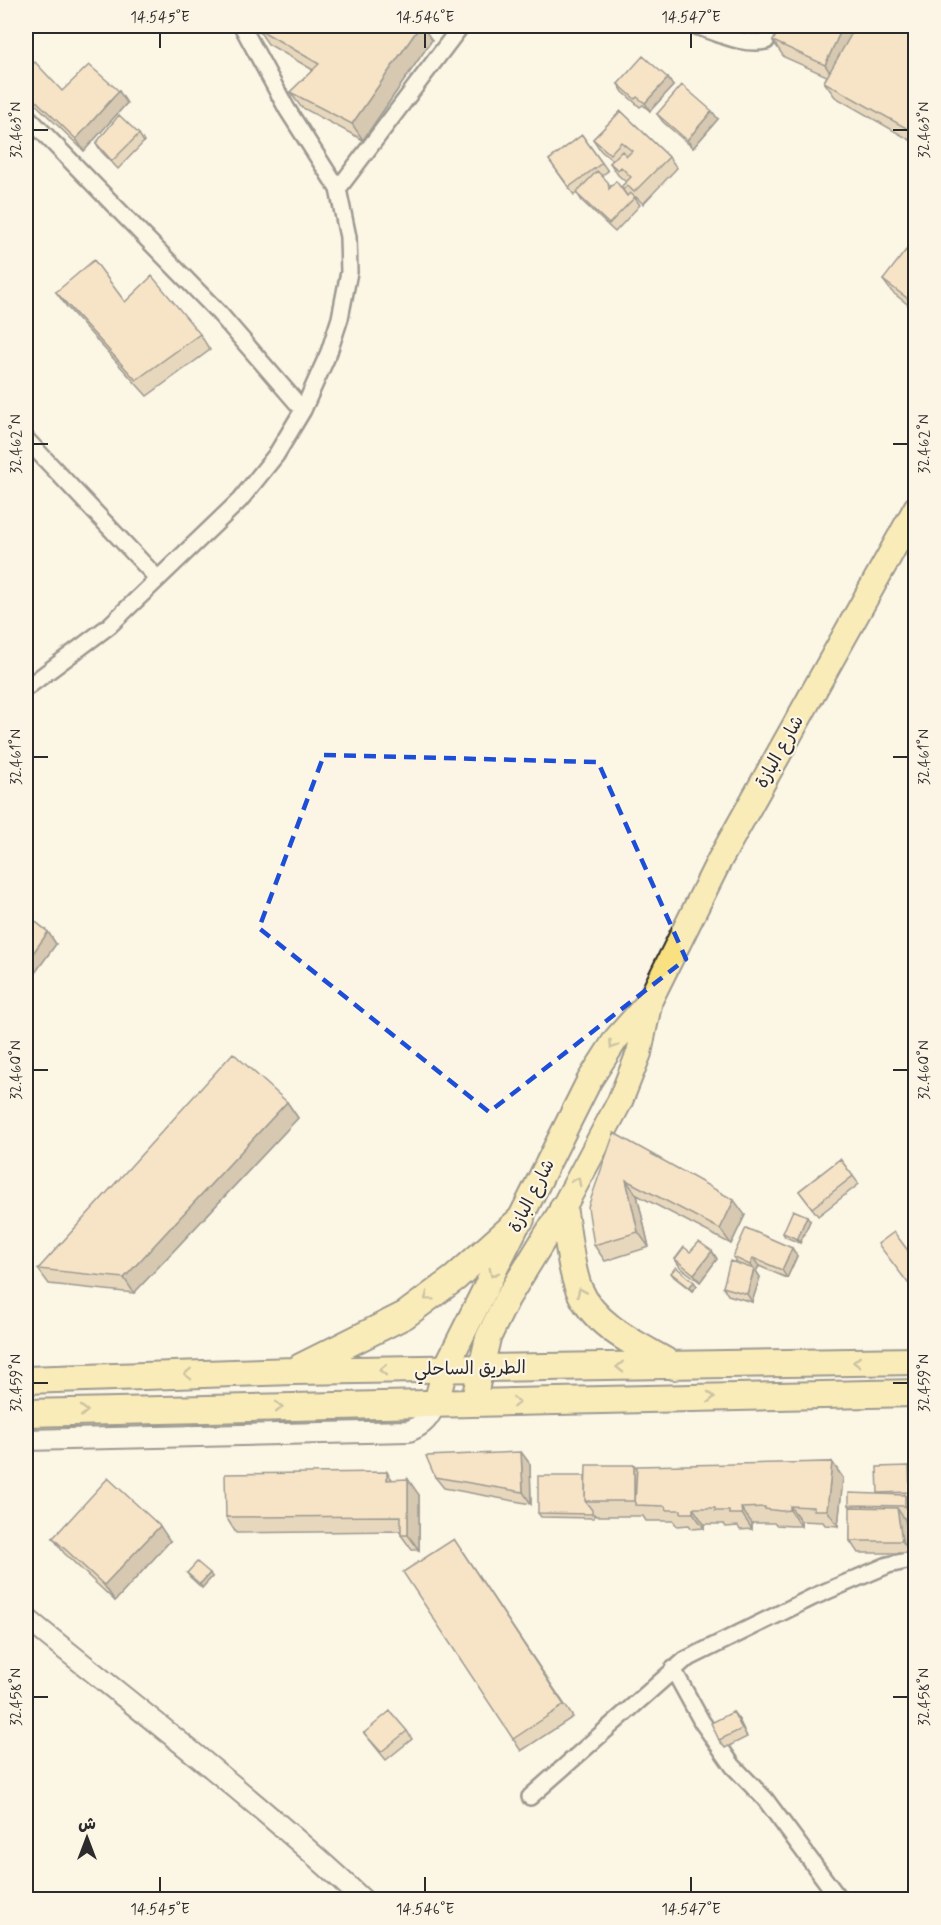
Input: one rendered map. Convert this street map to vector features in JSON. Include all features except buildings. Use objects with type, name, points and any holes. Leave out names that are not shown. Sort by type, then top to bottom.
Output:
[{"type":"highway","points":[[563,1208],[578,1288],[588,1307],[604,1323],[675,1366]]},
{"type":"highway","points":[[294,1371],[405,1315],[455,1278],[521,1219]]},
{"type":"highway","name":"الطريق الساحلي","points":[[26,1380],[294,1371],[915,1361]]},
{"type":"highway","name":"الطريق الساحلي","points":[[26,1413],[915,1393]]},
{"type":"main road","name":"شارع البازة","points":[[473,1403],[479,1368],[488,1338],[507,1299],[563,1208],[620,1101],[639,1053],[650,1000],[719,861],[912,522]]},
{"type":"main road","name":"شارع البازة","points":[[436,1404],[445,1369],[589,1081],[616,1039],[650,1000]]},
{"type":"street","points":[[26,688],[109,626],[240,500],[276,455],[303,410],[338,327],[349,272],[348,237],[338,189],[286,109],[242,26]]},
{"type":"street","points":[[338,189],[461,26]]},
{"type":"street","points":[[696,26],[756,43],[766,41],[775,26]]},
{"type":"street","points":[[26,115],[219,313],[303,410]]},
{"type":"street","points":[[26,439],[158,579]]},
{"type":"street","points":[[26,1440],[409,1431],[425,1422],[436,1404]]},
{"type":"street","points":[[530,1797],[685,1660],[813,1597],[888,1564],[915,1559]]},
{"type":"street","points":[[26,1618],[207,1764],[318,1857],[363,1899]]},
{"type":"street","points":[[672,1670],[702,1722],[733,1766],[765,1799],[840,1899]]},
{"type":"highlighted area","points":[[324,755],[598,762],[686,959],[489,1112],[259,928]]}]
